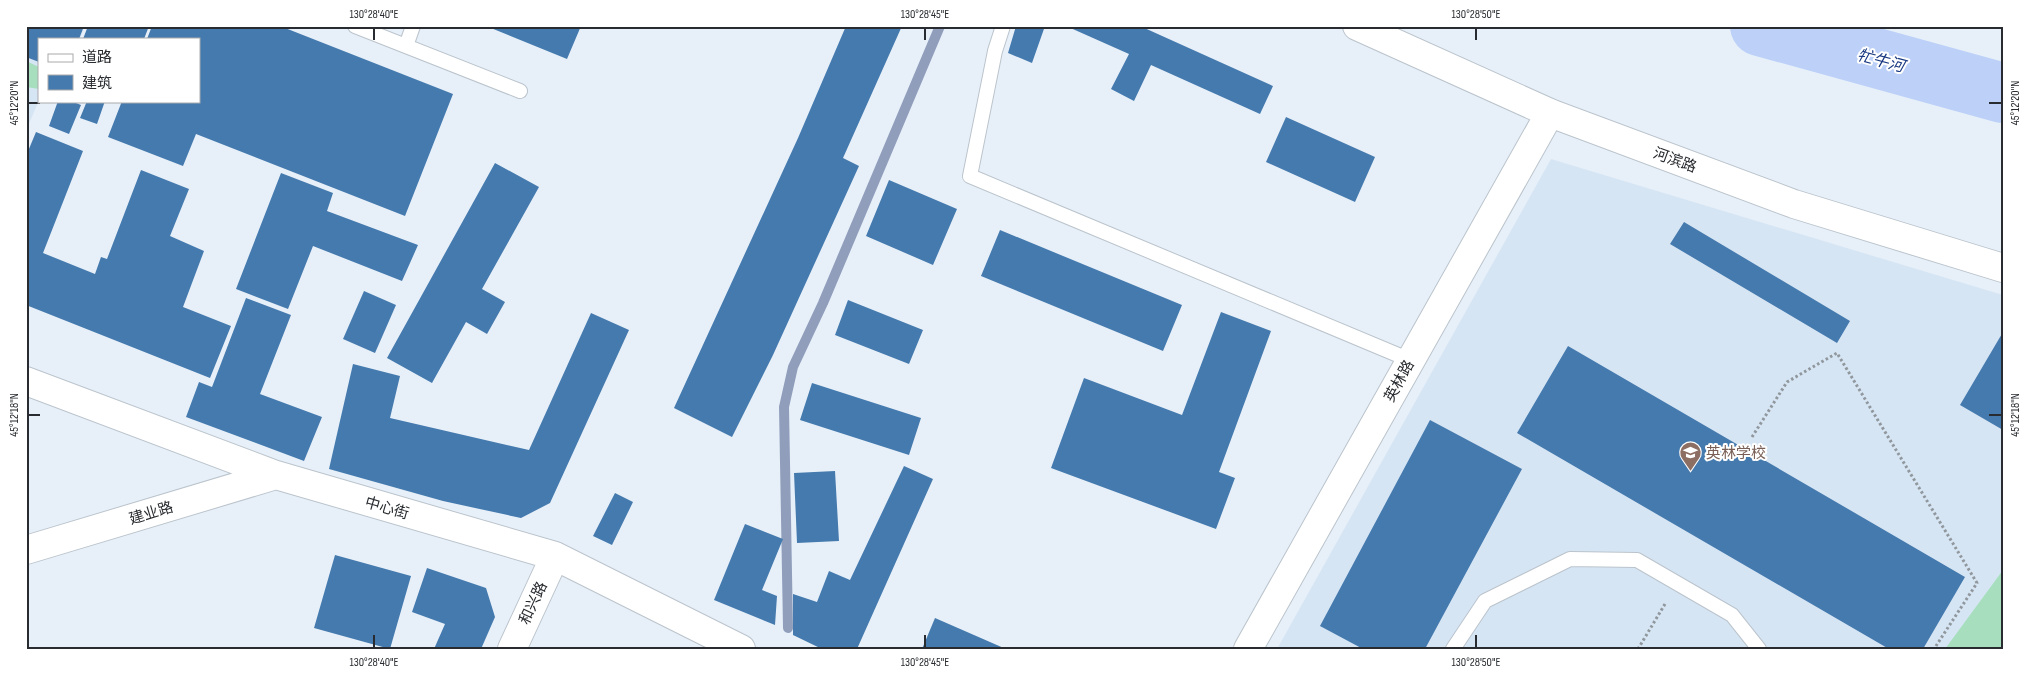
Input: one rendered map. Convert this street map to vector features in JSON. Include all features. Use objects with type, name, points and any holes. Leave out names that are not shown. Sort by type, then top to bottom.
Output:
[{"type":"street","name":"河滨路","points":[[1357,26],[1550,113],[1794,204],[2003,268]]},
{"type":"street","name":"英林路","points":[[1248,649],[1550,113]]},
{"type":"street","name":"中心街","points":[[26,380],[276,476],[555,556],[741,649]]},
{"type":"street","name":"建业路","points":[[26,550],[276,476]]},
{"type":"street","name":"和兴路","points":[[512,649],[555,556]]},
{"type":"lane","points":[[355,26],[520,91]]},
{"type":"lane","points":[[406,46],[413,26]]},
{"type":"lane","points":[[1003,26],[995,51],[970,176],[1410,360]]},
{"type":"lane","points":[[1453,649],[1485,601],[1570,559],[1637,560],[1732,615],[1759,649]]},
{"type":"path","points":[[1752,437],[1787,382],[1837,352],[1977,583],[1934,649]]},
{"type":"path","points":[[1638,649],[1677,583]]},
{"type":"shaded area","points":[[26,26],[85,26],[80,38],[38,38],[38,102],[26,131]]},
{"type":"shaded area","name":"英林学校","points":[[1551,159],[2003,295],[2003,649],[1277,649]]},
{"type":"green space","points":[[26,61],[38,67],[38,89],[26,87]]},
{"type":"green space","points":[[2003,570],[2003,649],[1945,649]]},
{"type":"building","points":[[26,26],[84,26],[79,38],[38,38],[38,62],[26,57]]},
{"type":"building","points":[[88,26],[149,26],[144,38],[83,38]]},
{"type":"building","points":[[152,26],[280,26],[453,94],[405,216],[196,134],[183,166],[108,137],[122,102],[200,102],[200,38],[147,38]]},
{"type":"building","points":[[486,26],[581,26],[567,59]]},
{"type":"building","points":[[846,26],[902,26],[843,158],[859,166],[773,355],[732,437],[674,408],[798,138]]},
{"type":"building","points":[[1016,26],[1045,26],[1032,63],[1008,53]]},
{"type":"building","points":[[1066,26],[1140,26],[1273,86],[1260,114],[1151,65],[1134,101],[1111,89],[1129,54]]},
{"type":"building","points":[[58,102],[74,102],[81,105],[69,134],[49,126]]},
{"type":"building","points":[[87,102],[105,102],[97,124],[80,118]]},
{"type":"building","points":[[1286,117],[1375,157],[1355,202],[1266,162]]},
{"type":"building","points":[[36,132],[83,151],[43,253],[95,274],[101,257],[107,259],[141,170],[189,189],[170,236],[204,251],[183,307],[231,326],[210,378],[26,305],[26,156]]},
{"type":"building","points":[[495,163],[539,187],[482,289],[505,302],[487,334],[466,322],[432,383],[387,358]]},
{"type":"building","points":[[281,173],[333,193],[327,211],[418,245],[402,281],[313,246],[288,309],[236,289]]},
{"type":"building","points":[[889,180],[957,209],[933,265],[866,236]]},
{"type":"building","points":[[1684,222],[1850,321],[1837,343],[1670,244]]},
{"type":"building","points":[[1000,230],[1182,305],[1163,351],[981,276]]},
{"type":"building","points":[[364,291],[396,305],[375,353],[343,339]]},
{"type":"building","points":[[246,298],[291,315],[260,394],[322,417],[304,461],[186,417],[199,382],[212,387]]},
{"type":"building","points":[[848,300],[923,330],[909,364],[835,335]]},
{"type":"building","points":[[1221,312],[1271,331],[1219,472],[1235,478],[1216,529],[1051,468],[1084,378],[1182,415]]},
{"type":"building","points":[[591,313],[629,330],[550,503],[521,518],[443,501],[329,469],[353,364],[400,376],[390,418],[529,450]]},
{"type":"building","points":[[2003,332],[2003,430],[1960,405]]},
{"type":"building","points":[[1568,346],[1965,577],[1923,649],[1889,649],[1517,433]]},
{"type":"building","points":[[812,383],[921,418],[909,455],[800,420]]},
{"type":"building","points":[[1430,420],[1522,469],[1425,649],[1363,649],[1320,626]]},
{"type":"building","points":[[904,466],[933,479],[857,649],[822,649],[793,635],[793,594],[817,602],[829,571],[850,580]]},
{"type":"building","points":[[835,471],[839,541],[797,543],[794,473]]},
{"type":"building","points":[[615,493],[633,502],[612,545],[593,536]]},
{"type":"building","points":[[745,524],[783,539],[762,590],[777,596],[775,625],[714,600]]},
{"type":"building","points":[[335,555],[411,576],[390,649],[314,628]]},
{"type":"building","points":[[427,568],[486,588],[495,617],[481,649],[434,649],[445,624],[412,612]]},
{"type":"building","points":[[935,618],[1006,649],[922,649]]},
{"type":"waterway","points":[[788,628],[784,407],[793,367],[823,303],[940,26]]},
{"type":"waterway","name":"牤牛河","points":[[1760,26],[2003,93]]},
{"type":"place","name":"英林学校","points":[[1690,472]]}]
